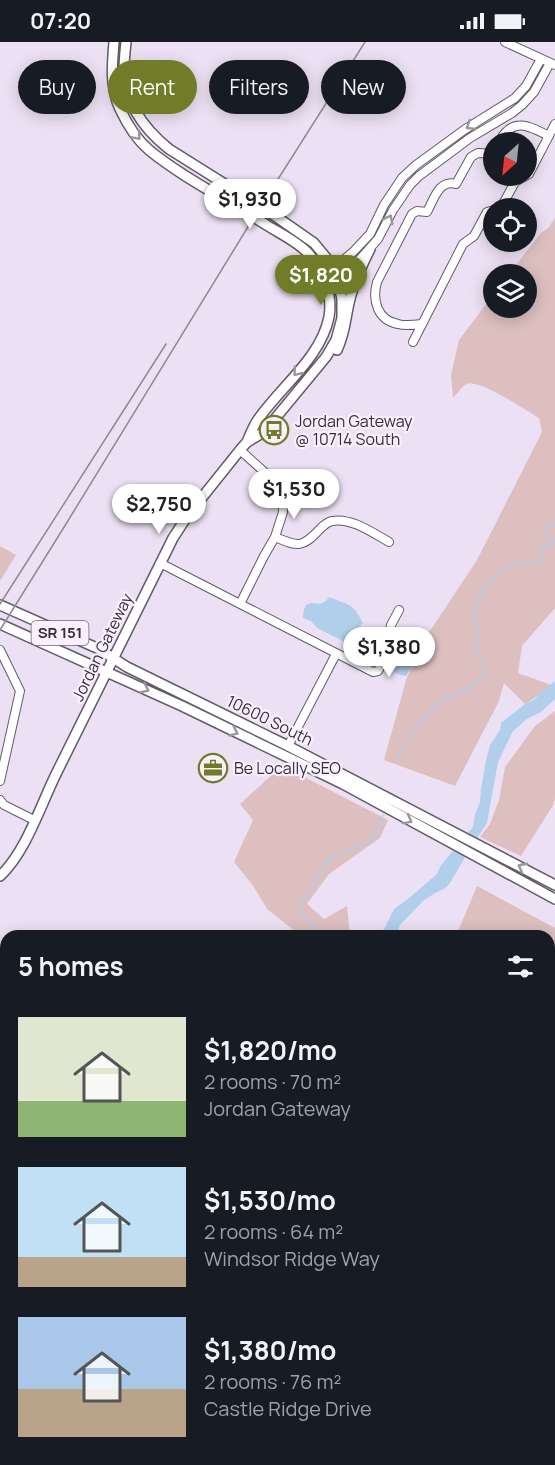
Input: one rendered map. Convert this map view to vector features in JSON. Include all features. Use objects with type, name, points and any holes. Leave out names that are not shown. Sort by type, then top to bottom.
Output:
[{"type":"main road","name":"Jordan Gateway","points":[[0,876],[16,857],[173,538],[188,515],[247,442],[256,422],[315,350],[329,316],[328,288],[319,268],[307,253],[165,162],[147,148],[132,131],[119,108],[114,88],[111,70],[114,42]]},
{"type":"main road","name":"Jordan Gateway","points":[[126,42],[124,70],[126,86],[131,103],[142,124],[169,149],[299,231],[314,243],[328,260],[342,299],[342,318],[336,340],[326,357],[264,432],[247,442]]},
{"type":"main road","points":[[296,244],[308,248],[328,274],[334,274],[335,314],[332,329],[328,340],[315,350]]},
{"type":"main road","points":[[315,372],[330,362],[343,338],[350,296],[370,249]]},
{"type":"main road","name":"10600 South","points":[[0,605],[99,650],[127,668],[288,746],[555,885]]},
{"type":"main road","name":"10600 South","points":[[0,624],[108,671],[343,784],[555,899]]},
{"type":"street","points":[[334,274],[353,267],[370,249],[378,239],[393,210],[419,176],[470,138],[512,113],[534,92],[553,64],[505,42]]},
{"type":"street","points":[[334,274],[370,234],[384,205],[402,178],[464,130],[515,98],[526,86],[541,59]]},
{"type":"street","points":[[506,198],[515,182],[530,172],[555,124]]},
{"type":"street","points":[[505,132],[513,126],[520,125],[549,136]]},
{"type":"street","points":[[422,324],[396,324],[382,316],[374,300],[377,282],[411,214],[417,211],[427,212],[442,186],[448,183],[456,184],[471,157],[483,153]]},
{"type":"street","points":[[413,342],[463,244],[474,236],[483,220]]},
{"type":"street","points":[[240,450],[282,488],[283,512],[275,537],[240,604]]},
{"type":"street","points":[[275,537],[292,544],[303,544],[312,539],[330,521],[340,521],[353,523],[389,542]]},
{"type":"street","points":[[160,563],[373,672],[378,671],[382,664],[391,625],[399,609]]},
{"type":"street","points":[[0,650],[20,691],[0,781]]},
{"type":"street","points":[[288,746],[336,654]]},
{"type":"street","points":[[0,800],[4,805],[34,820]]},
{"type":"shaded area","points":[[555,218],[555,608],[522,646],[518,673],[551,685],[525,704],[504,683],[499,701],[455,786],[384,760],[406,680],[422,643],[477,560],[542,432],[539,418],[481,386],[466,384],[453,398],[451,375],[459,340],[483,308],[483,318],[537,318],[537,264],[517,264],[526,252],[537,252],[537,238]]},
{"type":"shaded area","points":[[0,546],[16,555],[0,581]]},
{"type":"shaded area","points":[[555,711],[555,799],[521,856],[480,837],[490,824],[499,800],[505,767],[535,726]]},
{"type":"shaded area","points":[[281,765],[388,820],[380,838],[329,874],[307,904],[324,919],[347,906],[349,930],[293,930],[267,909],[254,887],[234,862],[253,820],[240,804],[275,772],[281,771]]},
{"type":"shaded area","points":[[477,886],[555,928],[555,930],[459,930]]},
{"type":"water","points":[[329,597],[356,611],[363,623],[356,631],[357,634],[360,636],[372,634],[373,643],[360,647],[353,646],[317,628],[311,621],[303,618],[307,604],[320,604]]},
{"type":"water","points":[[395,649],[407,650],[418,656],[406,676],[390,670]]},
{"type":"water","points":[[555,681],[555,699],[541,712],[527,719],[513,731],[498,762],[487,823],[450,883],[423,901],[400,925],[398,930],[384,930],[394,909],[437,874],[441,865],[473,827],[490,745],[500,730],[501,723],[525,704],[534,700]]},
{"type":"waterway","points":[[397,759],[411,733],[442,699],[461,692],[484,678],[485,664],[475,652],[479,635],[473,611],[485,586],[504,568],[517,564],[540,562],[541,548],[554,541],[544,534],[546,527],[555,523]]},
{"type":"waterway","points":[[316,930],[315,925],[299,912],[302,902],[331,857],[372,841],[383,815]]},
{"type":"railway","points":[[0,630],[254,217],[365,42]]},
{"type":"railway","points":[[0,604],[166,344]]},
{"type":"place","name":"Jordan Gateway @ 10714 South","points":[[274,430]]},
{"type":"place","name":"Be Locally SEO","points":[[213,768]]}]
